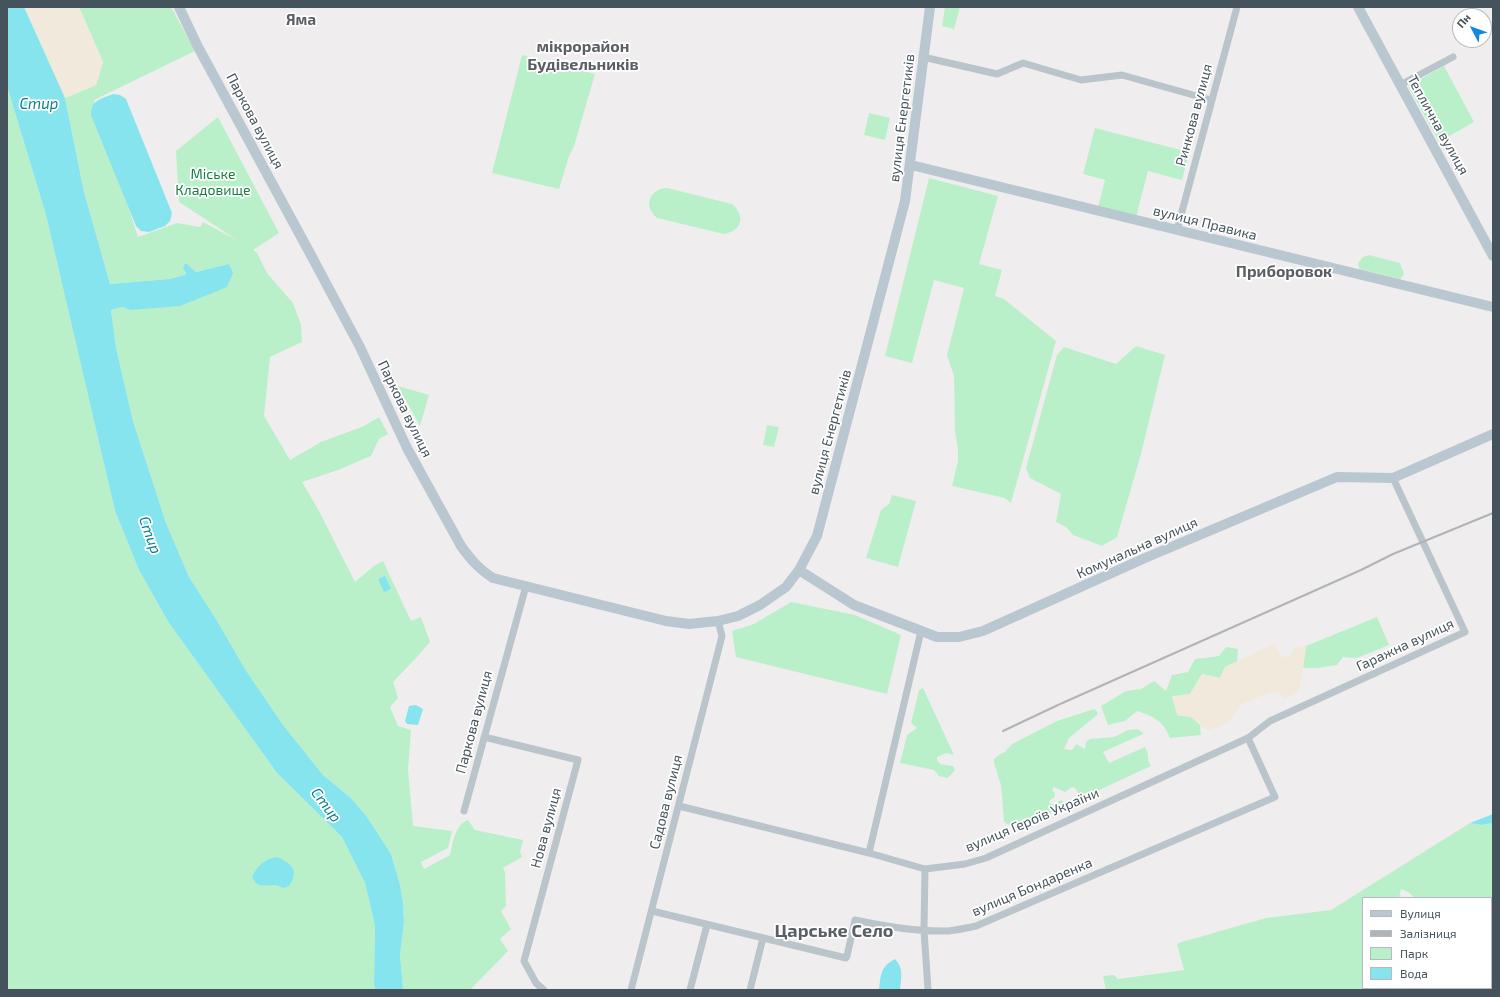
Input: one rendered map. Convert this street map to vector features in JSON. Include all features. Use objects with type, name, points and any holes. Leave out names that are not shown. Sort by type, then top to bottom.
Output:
[{"type":"street","name":"Паркова вулиця","points":[[178,7],[360,347],[407,448],[461,546],[479,569],[493,578],[526,586],[464,811]]},
{"type":"street","name":"вулиця Енергетиків","points":[[526,586],[666,621],[689,624],[718,621],[738,616],[760,605],[786,587],[799,570],[817,536],[902,213],[911,165],[930,7]]},
{"type":"street","name":"Ринкова вулиця","points":[[1177,230],[1237,7]]},
{"type":"street","name":"Теплична вулиця","points":[[1358,7],[1493,256]]},
{"type":"street","points":[[923,57],[997,74],[1023,63],[1081,80],[1122,75],[1211,100]]},
{"type":"street","points":[[1400,85],[1453,57]]},
{"type":"street","name":"вулиця Правика","points":[[911,165],[1493,307]]},
{"type":"street","name":"Комунальна вулиця","points":[[799,570],[854,605],[937,637],[959,637],[983,631],[1145,558],[1337,477],[1393,478],[1493,434]]},
{"type":"street","name":"Гаражна вулиця","points":[[1248,738],[1270,721],[1465,632],[1393,478]]},
{"type":"street","name":"Садова вулиця","points":[[631,990],[722,636],[718,621]]},
{"type":"street","points":[[869,853],[921,631]]},
{"type":"street","name":"Нова вулиця","points":[[484,737],[578,760],[524,961],[536,983],[544,990]]},
{"type":"street","name":"вулиця Бондаренка","points":[[652,912],[846,958],[855,920],[883,926],[924,930],[948,931],[976,926],[1275,797],[1248,738]]},
{"type":"street","name":"вулиця Героїв України","points":[[678,806],[869,853],[925,869],[965,864],[986,858],[1248,738]]},
{"type":"street","points":[[925,869],[924,930],[928,990]]},
{"type":"street","points":[[690,990],[707,925]]},
{"type":"street","points":[[750,990],[762,938]]},
{"type":"green space","name":"Міське Кладовище","points":[[79,7],[171,7],[195,51],[94,100],[138,237],[177,223],[200,227],[203,222],[237,240],[179,202],[176,151],[218,117],[279,233],[253,250],[257,253],[267,273],[293,303],[301,325],[302,342],[270,357],[264,416],[290,460],[321,442],[364,426],[379,417],[388,434],[379,439],[371,456],[338,470],[302,482],[319,511],[355,582],[374,566],[383,561],[411,621],[421,617],[430,642],[393,682],[398,698],[390,707],[398,726],[411,730],[408,770],[413,826],[452,831],[448,848],[421,862],[424,869],[450,855],[457,830],[460,825],[468,820],[475,830],[523,840],[520,852],[522,857],[503,868],[505,872],[506,906],[501,911],[511,929],[500,939],[508,951],[470,990],[403,990],[400,955],[404,922],[403,903],[400,885],[391,854],[367,817],[351,798],[323,775],[283,725],[245,669],[216,619],[189,577],[166,523],[133,421],[116,348],[111,310],[122,307],[130,310],[229,264],[196,272],[187,264],[185,275],[169,279],[110,284],[84,192],[65,98],[96,85],[103,62]]},
{"type":"green space","points":[[945,7],[960,7],[954,29],[942,26]]},
{"type":"green space","points":[[522,55],[595,74],[574,146],[569,156],[559,189],[492,173]]},
{"type":"green space","points":[[1444,66],[1474,122],[1439,142],[1408,86]]},
{"type":"green space","points":[[7,86],[46,215],[115,511],[139,570],[169,623],[277,773],[342,837],[365,883],[375,926],[375,990],[7,990]]},
{"type":"green space","points":[[869,113],[890,118],[885,140],[864,135]]},
{"type":"green space","points":[[1095,128],[1189,152],[1182,180],[1148,171],[1136,217],[1098,207],[1105,180],[1083,174]]},
{"type":"green space","points":[[929,178],[998,196],[979,264],[1002,270],[995,296],[1004,299],[1056,341],[1011,503],[1005,498],[952,486],[958,461],[958,450],[955,431],[954,376],[947,355],[964,288],[934,280],[912,363],[885,356]]},
{"type":"green space","points":[[667,188],[732,204],[739,213],[740,222],[738,226],[735,230],[724,234],[657,218],[650,208],[650,199],[656,191]]},
{"type":"green space","points":[[1369,255],[1400,263],[1404,274],[1400,279],[1359,269],[1358,263],[1363,257]]},
{"type":"green space","points":[[1136,346],[1165,355],[1141,454],[1117,537],[1102,546],[1073,535],[1066,527],[1056,522],[1061,494],[1030,478],[1026,468],[1057,355],[1064,347],[1116,364]]},
{"type":"green space","points":[[398,386],[429,395],[420,426]]},
{"type":"green space","points":[[767,425],[779,427],[774,447],[763,445]]},
{"type":"green space","points":[[892,495],[916,501],[898,567],[866,558],[881,510],[889,504]]},
{"type":"green space","points":[[791,602],[855,615],[901,635],[887,694],[736,657],[732,631],[754,624]]},
{"type":"green space","points":[[1377,617],[1389,645],[1357,658],[1343,657],[1337,665],[1317,668],[1303,668],[1306,646]]},
{"type":"green space","points":[[1226,647],[1238,649],[1237,662],[1225,667],[1220,678],[1202,674],[1177,715],[1192,717],[1200,725],[1201,735],[1170,738],[1158,720],[1137,711],[1125,721],[1108,725],[1101,706],[1126,691],[1141,689],[1154,681],[1166,691],[1172,675],[1188,672],[1195,659],[1219,656]]},
{"type":"green space","points":[[923,688],[954,755],[946,753],[937,757],[940,764],[953,766],[955,770],[947,778],[939,776],[934,770],[900,763],[907,735],[917,728],[911,723],[919,690]]},
{"type":"green space","points":[[1094,709],[1098,713],[1097,715],[1069,738],[1064,749],[1072,750],[1076,744],[1085,749],[1086,742],[1090,739],[1114,737],[1128,730],[1137,729],[1143,734],[1103,752],[1109,763],[1145,747],[1151,766],[1082,798],[1075,788],[1072,787],[1065,792],[1054,787],[1052,790],[1055,793],[1055,797],[1050,800],[1049,803],[1055,804],[1060,800],[1067,805],[1014,828],[1004,822],[1001,785],[994,759],[1005,752],[1012,744],[1057,721]]},
{"type":"green space","points":[[1470,823],[1481,825],[1493,823],[1493,923],[1492,897],[1413,897],[1410,893],[1401,889],[1399,897],[1362,897],[1362,989],[1492,989],[1493,935],[1493,990],[1106,990],[1103,976],[1114,975],[1118,979],[1184,970],[1177,944],[1182,942],[1266,918],[1331,910]]},
{"type":"sand","points":[[24,7],[79,7],[103,62],[96,85],[65,98]]},
{"type":"sand","points":[[1274,644],[1283,658],[1291,655],[1295,648],[1306,646],[1299,692],[1284,699],[1280,693],[1271,692],[1242,704],[1229,722],[1210,731],[1191,717],[1177,715],[1172,696],[1190,694],[1202,674],[1220,678],[1225,667]]},
{"type":"water","name":"Стир","points":[[7,7],[24,7],[65,98],[84,192],[110,284],[169,279],[185,275],[186,273],[183,267],[185,264],[196,272],[229,264],[233,273],[227,287],[180,306],[130,310],[122,307],[111,310],[116,348],[133,421],[166,523],[189,577],[216,619],[245,669],[283,725],[323,775],[351,798],[367,817],[391,854],[400,885],[403,903],[404,922],[400,955],[403,990],[375,990],[375,926],[365,883],[342,837],[277,773],[169,623],[139,570],[115,511],[46,215],[7,86]]},
{"type":"water","points":[[113,94],[120,95],[126,99],[172,213],[170,221],[165,226],[149,232],[141,231],[136,226],[91,115],[91,110],[95,103]]},
{"type":"water","points":[[385,576],[391,588],[384,592],[378,579]]},
{"type":"water","points":[[416,705],[423,709],[418,725],[407,724],[405,721],[409,706]]},
{"type":"water","points":[[1493,814],[1493,823],[1481,825],[1470,823]]},
{"type":"water","points":[[277,857],[287,862],[293,868],[294,876],[289,886],[283,888],[274,885],[262,885],[255,882],[252,877],[262,863]]},
{"type":"water","points":[[895,959],[901,970],[900,990],[879,990],[884,968]]},
{"type":"railway","points":[[1003,731],[1361,570],[1393,554],[1493,513]]},
{"type":"district","name":"Яма","points":[[301,20]]},
{"type":"district","name":"мікрорайон Будівельників","points":[[583,56]]},
{"type":"district","name":"Приборовок","points":[[1284,272]]},
{"type":"district","name":"Царське Село","points":[[834,931]]}]
